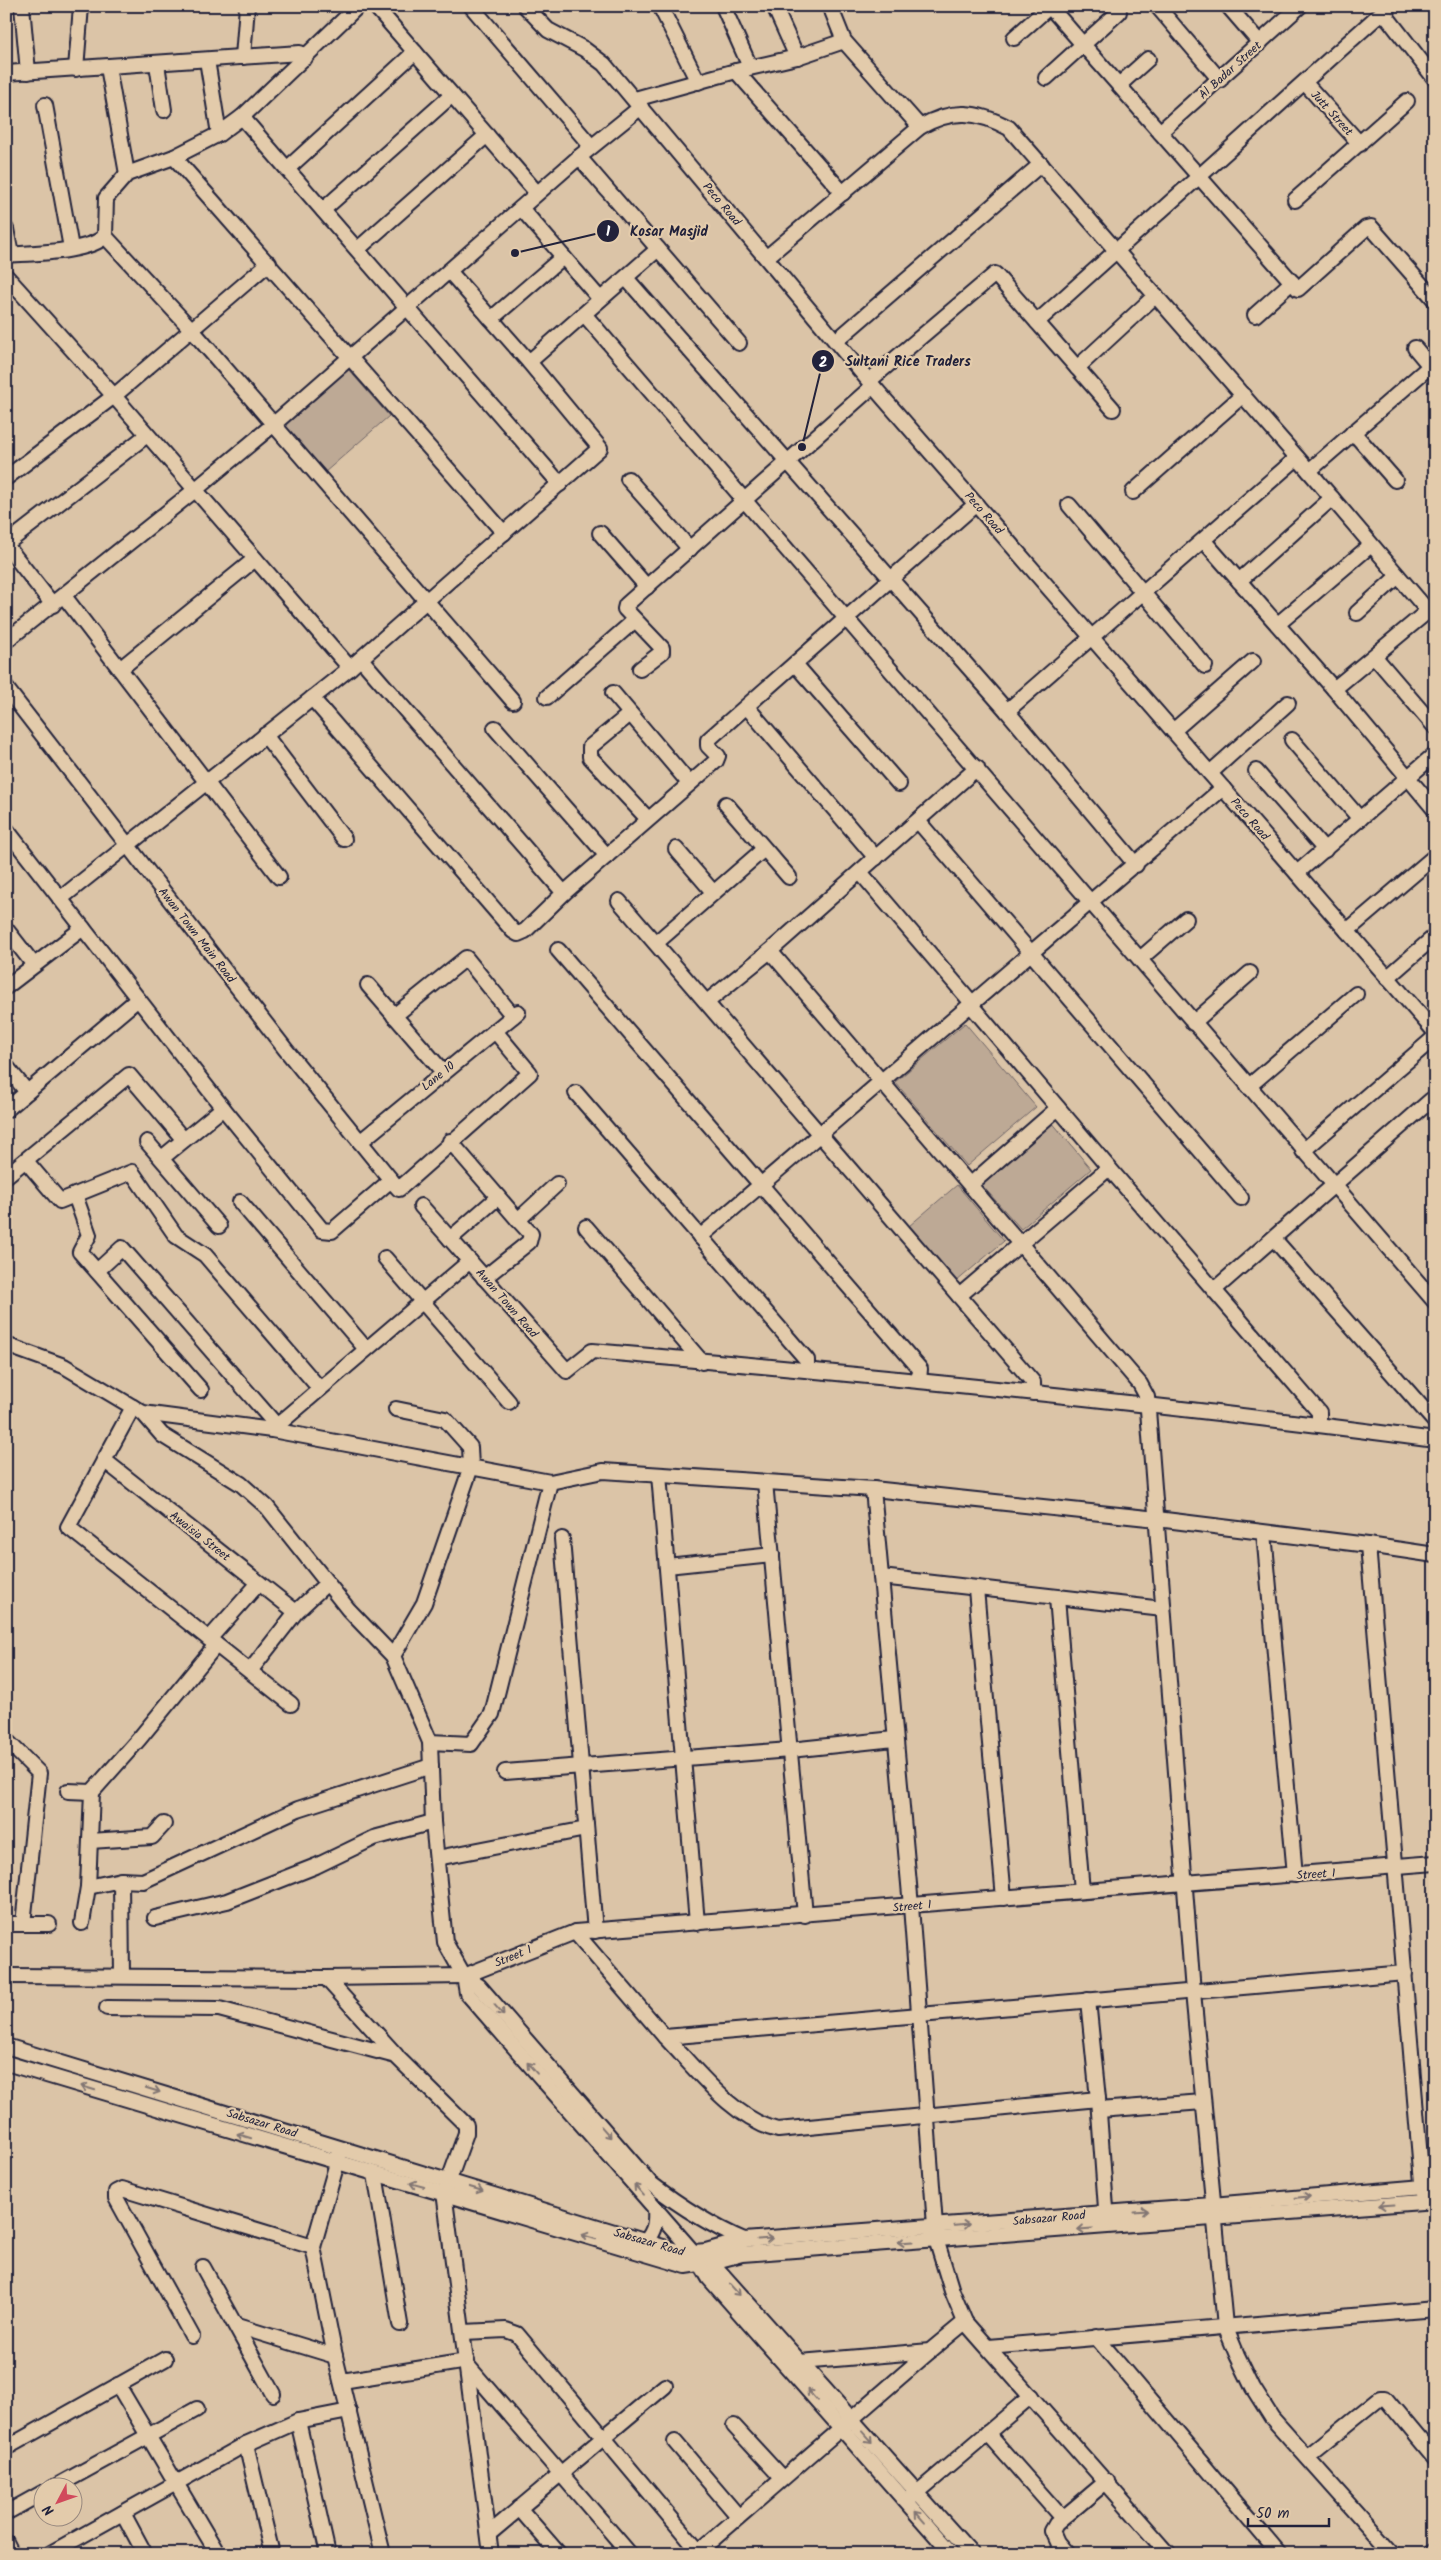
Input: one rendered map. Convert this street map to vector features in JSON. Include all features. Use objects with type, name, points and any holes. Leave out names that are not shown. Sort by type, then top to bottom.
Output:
[{"type":"street","points":[[22,6],[28,72]]},
{"type":"street","points":[[76,69],[81,6]]},
{"type":"street","points":[[243,57],[247,6]]},
{"type":"street","points":[[358,6],[242,118],[219,134],[174,157],[127,174],[106,198],[105,236],[192,330],[513,701]]},
{"type":"street","points":[[375,6],[537,193]]},
{"type":"street","points":[[471,6],[591,146]]},
{"type":"street","name":"Peco Road","points":[[525,6],[548,30],[595,55],[638,103],[871,384],[1433,1029]]},
{"type":"street","points":[[660,6],[698,82]]},
{"type":"street","points":[[723,6],[743,69],[843,192]]},
{"type":"street","points":[[774,6],[797,57]]},
{"type":"street","points":[[830,6],[844,41],[920,127]]},
{"type":"street","points":[[1014,38],[1050,6],[1298,289],[1366,228],[1371,227],[1435,300]]},
{"type":"street","points":[[1156,6],[1220,80]]},
{"type":"street","points":[[1228,6],[1260,43]]},
{"type":"street","name":"Al Badar Street","points":[[1160,132],[1220,80],[1297,7]]},
{"type":"street","points":[[1037,322],[1386,9],[1435,79]]},
{"type":"street","points":[[1046,78],[1119,12]]},
{"type":"street","points":[[6,641],[195,490],[274,424],[408,308],[638,103],[698,82],[743,69],[797,57],[844,41]]},
{"type":"street","points":[[286,169],[415,52]]},
{"type":"street","points":[[6,74],[300,53],[305,58]]},
{"type":"street","points":[[1119,85],[1148,59]]},
{"type":"street","points":[[207,60],[219,134]]},
{"type":"street","points":[[157,64],[164,110]]},
{"type":"street","points":[[108,67],[127,174]]},
{"type":"street","name":"Jutt Street","points":[[1305,83],[1360,144]]},
{"type":"street","points":[[323,210],[452,95]]},
{"type":"street","points":[[1295,200],[1407,101]]},
{"type":"street","points":[[45,105],[72,248]]},
{"type":"street","points":[[767,258],[920,127],[943,116],[981,115],[1009,128],[1309,471],[1398,576],[1431,608],[1375,657],[1334,689]]},
{"type":"street","points":[[242,118],[358,249],[560,484]]},
{"type":"street","points":[[358,249],[487,135]]},
{"type":"street","points":[[174,157],[352,357],[504,533]]},
{"type":"street","points":[[579,157],[739,343]]},
{"type":"street","points":[[836,341],[1041,164]]},
{"type":"street","points":[[521,208],[600,299]]},
{"type":"street","points":[[6,229],[9,255],[72,248],[100,240],[105,236]]},
{"type":"street","points":[[529,362],[658,249]]},
{"type":"street","points":[[491,319],[563,257]]},
{"type":"street","points":[[6,478],[114,396],[269,263]]},
{"type":"street","points":[[60,899],[355,663],[428,601],[600,448],[449,270]]},
{"type":"street","points":[[640,669],[663,650],[625,607],[788,462],[992,275],[998,276],[1113,409]]},
{"type":"street","points":[[6,276],[114,396],[255,560],[355,663],[564,894]]},
{"type":"street","points":[[626,278],[1007,711],[1136,865]]},
{"type":"street","points":[[1254,315],[1292,282]]},
{"type":"street","points":[[1077,368],[1156,295]]},
{"type":"street","points":[[584,314],[847,617],[1193,1023],[1435,1302]]},
{"type":"street","points":[[1309,471],[1353,432],[1432,369],[1415,348]]},
{"type":"street","points":[[1133,492],[1243,395]]},
{"type":"street","points":[[1353,432],[1395,480]]},
{"type":"street","points":[[52,605],[6,545],[147,435]]},
{"type":"street","points":[[1007,711],[1297,458]]},
{"type":"street","points":[[628,479],[690,549]]},
{"type":"street","points":[[1239,580],[1332,498]]},
{"type":"street","points":[[312,698],[513,931],[518,934],[525,931],[564,894],[718,758],[708,746],[708,740],[976,504]]},
{"type":"street","points":[[1069,505],[1206,666]]},
{"type":"street","points":[[600,533],[647,587]]},
{"type":"street","points":[[1204,541],[1334,689],[1435,810]]},
{"type":"street","points":[[1278,624],[1371,545]]},
{"type":"street","points":[[120,669],[255,560]]},
{"type":"street","points":[[1357,613],[1398,576]]},
{"type":"street","points":[[64,596],[205,783],[279,877]]},
{"type":"street","points":[[547,697],[635,620]]},
{"type":"street","points":[[1375,657],[1435,727]]},
{"type":"street","points":[[1173,731],[1253,661]]},
{"type":"street","points":[[794,664],[899,784]]},
{"type":"street","name":"Awan Town Main Road","points":[[6,688],[391,1180]]},
{"type":"street","points":[[613,693],[689,783]]},
{"type":"street","points":[[1210,773],[1288,703]]},
{"type":"street","points":[[747,707],[876,858]]},
{"type":"street","points":[[630,714],[590,747],[588,752],[590,757],[648,820]]},
{"type":"street","points":[[495,728],[607,856]]},
{"type":"street","points":[[265,735],[344,839]]},
{"type":"street","points":[[1292,740],[1360,819]]},
{"type":"street","points":[[1296,873],[1435,754]]},
{"type":"street","points":[[707,1002],[770,951],[977,768]]},
{"type":"street","points":[[1256,771],[1325,850]]},
{"type":"street","points":[[700,1237],[882,1082],[1089,901],[1136,865],[1223,788]]},
{"type":"street","points":[[726,804],[789,877]]},
{"type":"street","points":[[918,821],[1241,1198]]},
{"type":"street","points":[[6,829],[223,1108],[322,1230],[332,1231],[391,1180],[399,1188],[450,1141],[530,1073],[495,1031]]},
{"type":"street","points":[[656,943],[764,848]]},
{"type":"street","points":[[676,849],[713,892]]},
{"type":"street","points":[[1347,931],[1435,856]]},
{"type":"street","points":[[860,872],[1108,1168],[1319,1412],[1319,1425]]},
{"type":"street","points":[[619,901],[1034,1382],[1033,1394]]},
{"type":"street","points":[[1140,959],[1186,919]]},
{"type":"street","points":[[6,987],[83,928]]},
{"type":"street","points":[[6,929],[34,965]]},
{"type":"street","points":[[1388,978],[1435,936]]},
{"type":"street","points":[[558,950],[920,1369],[919,1381]]},
{"type":"street","points":[[770,951],[1140,1384],[1147,1397],[1193,1992],[1225,2326],[1236,2356],[1272,2418],[1308,2456],[1393,2554]]},
{"type":"street","name":"Lane 10","points":[[360,1142],[515,1014],[466,958],[394,1016]]},
{"type":"street","points":[[1193,1023],[1250,973]]},
{"type":"street","points":[[368,985],[443,1072]]},
{"type":"street","points":[[1248,1087],[1356,994]]},
{"type":"street","points":[[6,1110],[138,999]]},
{"type":"street","points":[[1304,1151],[1433,1029]]},
{"type":"street","points":[[6,1066],[27,1092]]},
{"type":"street","points":[[6,1176],[129,1075],[184,1140]]},
{"type":"street","points":[[576,1092],[807,1360],[807,1370]]},
{"type":"street","points":[[1214,1290],[1334,1187],[1431,1100],[1435,1100]]},
{"type":"street","points":[[162,1158],[223,1108]]},
{"type":"street","points":[[970,1185],[1058,1108]]},
{"type":"street","points":[[450,1141],[531,1234],[529,1242],[484,1278]]},
{"type":"street","points":[[147,1142],[219,1226]]},
{"type":"street","points":[[26,1161],[60,1202],[132,1172],[176,1236],[205,1255],[320,1389]]},
{"type":"street","points":[[959,1296],[1108,1168]]},
{"type":"street","points":[[518,1220],[557,1184]]},
{"type":"street","points":[[75,1195],[90,1235],[80,1252],[201,1390]]},
{"type":"street","points":[[450,1239],[498,1197]]},
{"type":"street","points":[[240,1202],[366,1349]]},
{"type":"street","name":"Awan Town Road","points":[[421,1206],[567,1371],[592,1351],[702,1362]]},
{"type":"street","points":[[586,1227],[702,1362],[919,1381],[1319,1425],[1435,1440]]},
{"type":"street","points":[[1274,1239],[1435,1422]]},
{"type":"street","points":[[97,1271],[122,1248],[274,1428]]},
{"type":"street","points":[[385,1258],[509,1402]]},
{"type":"street","points":[[274,1428],[470,1261]]},
{"type":"street","points":[[6,1345],[64,1366],[138,1410],[162,1435],[241,1484],[267,1507],[348,1609],[393,1656],[430,1742],[433,1822],[445,1942],[464,1976],[467,1993],[655,2208],[800,2362],[906,2502],[952,2554]]},
{"type":"street","points":[[393,1656],[424,1603],[470,1467],[470,1447],[445,1419],[396,1409]]},
{"type":"street","points":[[138,1410],[274,1428],[550,1482],[603,1471],[873,1489],[1157,1519],[1435,1555]]},
{"type":"street","points":[[138,1410],[104,1460],[68,1527],[291,1704]]},
{"type":"street","name":"Awaisia Street","points":[[104,1460],[296,1612]]},
{"type":"street","points":[[659,1475],[697,1923]]},
{"type":"street","points":[[430,1742],[472,1744],[492,1714],[550,1482]]},
{"type":"street","points":[[765,1482],[805,1915]]},
{"type":"street","points":[[873,1489],[894,1739],[911,1906],[936,2233],[952,2291],[965,2322],[1106,2480],[1169,2554]]},
{"type":"street","points":[[1264,1533],[1295,1875]]},
{"type":"street","points":[[562,1539],[595,1931]]},
{"type":"street","points":[[6,2064],[337,2164],[375,2174],[446,2186],[686,2266],[703,2258],[936,2233],[1213,2212],[1429,2202],[1429,2186],[1405,1974],[1368,1545]]},
{"type":"street","points":[[667,1566],[772,1555]]},
{"type":"street","points":[[881,1577],[1163,1609]]},
{"type":"street","points":[[82,1923],[88,1887],[92,1792],[139,1740],[259,1583]]},
{"type":"street","points":[[250,1671],[296,1612],[327,1583]]},
{"type":"street","points":[[976,1588],[1004,1898]]},
{"type":"street","points":[[1057,1598],[1082,1891]]},
{"type":"street","points":[[505,1772],[790,1750],[894,1739]]},
{"type":"street","points":[[6,1740],[39,1773],[23,1924]]},
{"type":"street","points":[[88,1887],[122,1880],[144,1881],[298,1809],[431,1766]]},
{"type":"street","points":[[68,1791],[92,1792]]},
{"type":"street","points":[[155,1918],[227,1901],[316,1866],[374,1838],[433,1822]]},
{"type":"street","points":[[90,1841],[152,1837],[164,1824]]},
{"type":"street","points":[[436,1858],[586,1829]]},
{"type":"street","name":"Street 1","points":[[6,1976],[326,1978],[464,1976],[575,1932],[1396,1868],[1435,1863]]},
{"type":"street","points":[[122,1880],[122,1976]]},
{"type":"street","points":[[6,1924],[50,1924]]},
{"type":"street","points":[[575,1932],[665,2037],[734,2107],[764,2127],[778,2130],[926,2115],[1099,2105],[1203,2102]]},
{"type":"street","points":[[665,2037],[1405,1974]]},
{"type":"street","points":[[464,1976],[479,1986],[650,2183],[683,2209],[714,2228],[744,2240]]},
{"type":"street","points":[[326,1978],[396,2056],[466,2125],[466,2133],[446,2186],[490,2533],[491,2554]]},
{"type":"street","points":[[1088,2000],[1099,2105],[1107,2220]]},
{"type":"street","points":[[107,2008],[219,2009],[396,2056]]},
{"type":"street","name":"Sabsazar Road","points":[[6,2046],[342,2148],[446,2186],[646,2241],[683,2254],[703,2258],[744,2240],[936,2233]]},
{"type":"street","points":[[274,2145],[278,2128]]},
{"type":"street","points":[[342,2148],[313,2247],[335,2356],[383,2554]]},
{"type":"street","points":[[375,2174],[400,2324]]},
{"type":"street","points":[[1213,2212],[1429,2186]]},
{"type":"street","points":[[192,2336],[116,2198],[116,2192],[122,2189],[313,2247]]},
{"type":"street","points":[[646,2241],[653,2232],[656,2221],[655,2208]]},
{"type":"street","points":[[703,2258],[846,2424],[917,2492],[972,2554]]},
{"type":"street","points":[[204,2267],[273,2394]]},
{"type":"street","points":[[988,2347],[1435,2309]]},
{"type":"street","points":[[464,2332],[506,2330],[517,2334],[699,2553],[738,2516],[965,2322]]},
{"type":"street","points":[[237,2326],[335,2356]]},
{"type":"street","points":[[1096,2337],[1279,2554]]},
{"type":"street","points":[[800,2362],[930,2351]]},
{"type":"street","points":[[6,2448],[165,2360]]},
{"type":"street","points":[[342,2381],[467,2363]]},
{"type":"street","points":[[467,2363],[562,2472],[630,2554]]},
{"type":"street","points":[[118,2385],[147,2436],[178,2483],[218,2554]]},
{"type":"street","points":[[490,2533],[665,2386]]},
{"type":"street","points":[[906,2502],[1031,2396]]},
{"type":"street","points":[[1308,2456],[1380,2398],[1386,2398],[1435,2458]]},
{"type":"street","points":[[71,2478],[197,2409]]},
{"type":"street","points":[[49,2554],[67,2550],[123,2514],[246,2444],[298,2421],[349,2411]]},
{"type":"street","points":[[298,2421],[328,2554]]},
{"type":"street","points":[[734,2426],[782,2478]]},
{"type":"street","points":[[987,2433],[1062,2518]]},
{"type":"street","points":[[675,2442],[738,2516]]},
{"type":"street","points":[[246,2444],[272,2554]]},
{"type":"street","points":[[1067,2554],[1057,2542],[1052,2531],[1062,2518],[1106,2480]]},
{"type":"street","points":[[6,2513],[32,2499]]},
{"type":"street","points":[[519,2508],[559,2554]]},
{"type":"street","points":[[123,2514],[145,2554]]},
{"type":"street","points":[[6,2542],[12,2554]]},
{"type":"street","points":[[1432,2554],[1435,2551]]},
{"type":"shaded area","points":[[347,368],[389,416],[324,473],[282,425]]},
{"type":"shaded area","points":[[965,1023],[1036,1107],[967,1166],[895,1082]]},
{"type":"shaded area","points":[[1051,1121],[1091,1169],[1021,1229],[979,1182]]},
{"type":"shaded area","points":[[957,1185],[1004,1241],[956,1282],[909,1226]]},
{"type":"place","name":"Kosar Masjid","points":[[515,253]]},
{"type":"place","name":"Sultani Rice Traders","points":[[802,447]]}]
